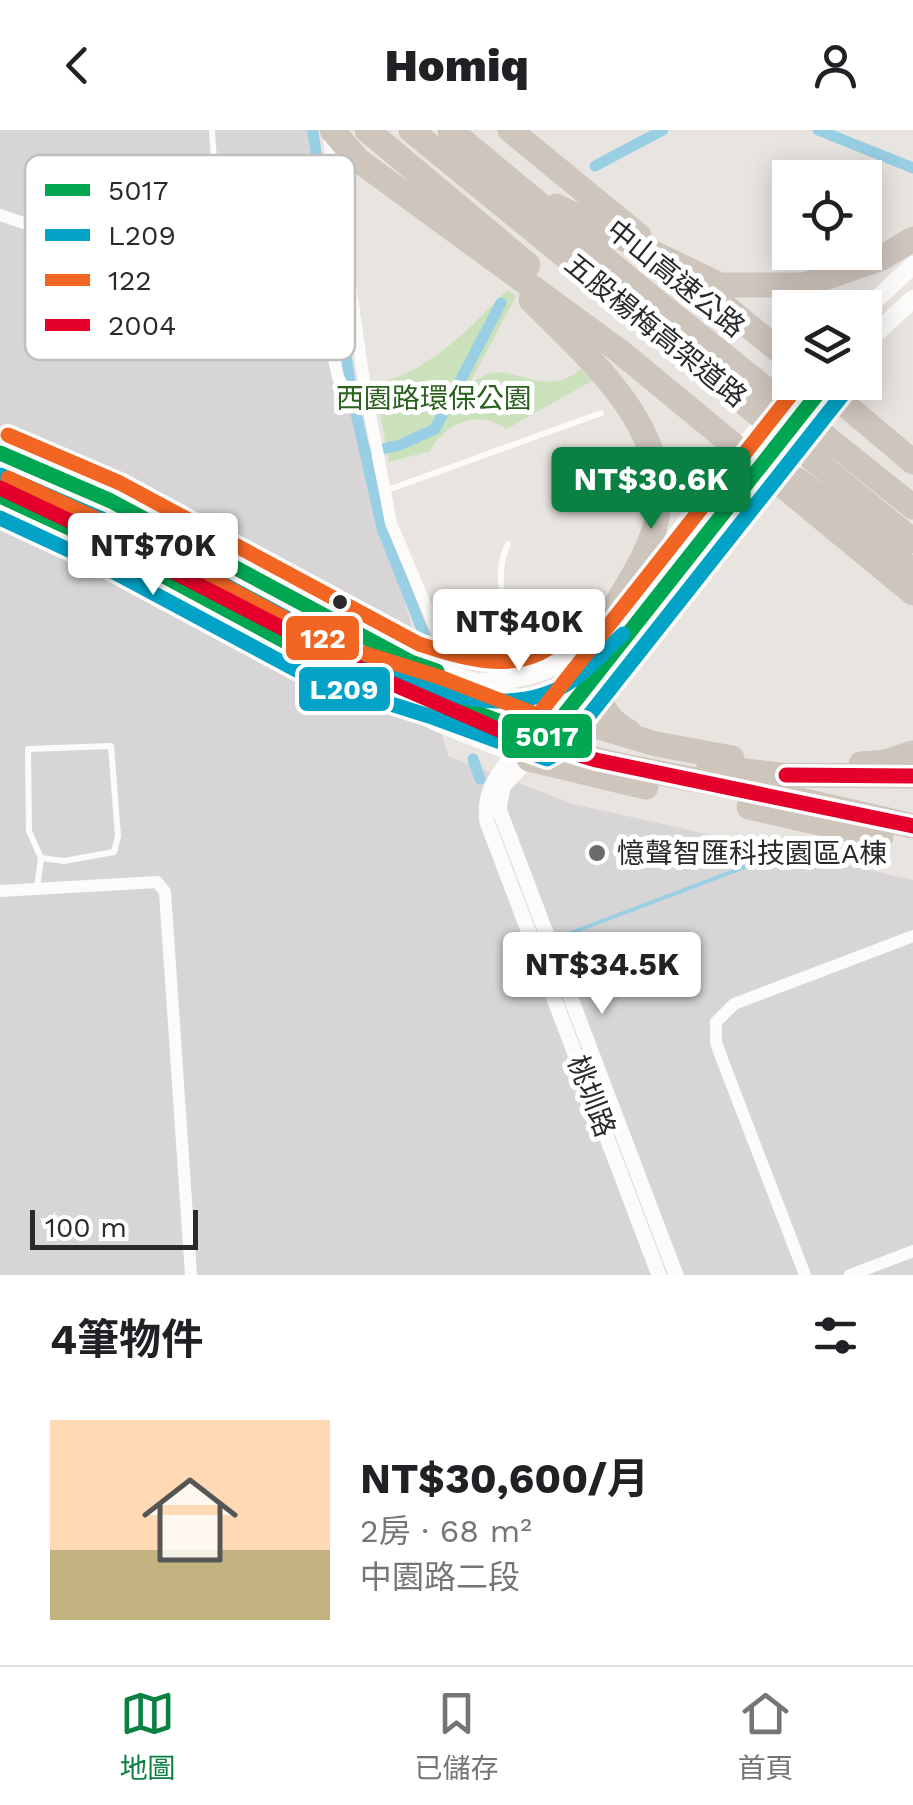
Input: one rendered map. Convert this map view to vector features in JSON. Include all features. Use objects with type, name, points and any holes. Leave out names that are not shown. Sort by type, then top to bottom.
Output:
[{"type":"highway","name":"五股楊梅高架道路","points":[[367,130],[693,399],[913,570]]},
{"type":"highway","name":"中山高速公路","points":[[411,130],[913,540]]},
{"type":"highway","name":"中山高速公路","points":[[450,130],[913,507]]},
{"type":"highway","points":[[511,130],[772,345]]},
{"type":"highway","points":[[331,134],[353,155]]},
{"type":"highway","points":[[355,157],[618,350],[913,594]]},
{"type":"highway","points":[[522,190],[720,285],[804,285],[880,260],[913,239]]},
{"type":"highway","points":[[482,250],[581,350],[628,407],[650,448],[659,505],[639,564],[605,623]]},
{"type":"highway","points":[[839,400],[913,462]]},
{"type":"highway","points":[[0,466],[64,495],[384,663],[512,717],[654,757],[718,768],[798,776],[913,776]]},
{"type":"highway","points":[[0,488],[164,567],[383,681],[509,734],[673,777],[913,826]]},
{"type":"highway","points":[[614,650],[601,679],[602,704],[610,719],[624,730],[656,744]]},
{"type":"highway","points":[[554,713],[656,744],[738,759],[786,764],[862,764],[913,753]]},
{"type":"highway","points":[[530,746],[854,793],[913,793]]},
{"type":"highway","points":[[530,746],[598,778],[729,802],[913,844]]},
{"type":"highway","points":[[738,759],[854,793]]},
{"type":"highway","points":[[729,802],[802,807],[913,806]]},
{"type":"main road","points":[[882,294],[913,265]]},
{"type":"main road","points":[[882,327],[913,299]]},
{"type":"main road","points":[[530,746],[710,488],[782,400]]},
{"type":"main road","points":[[554,713],[614,650],[812,400]]},
{"type":"main road","points":[[0,453],[111,500],[410,662],[554,713]]},
{"type":"main road","points":[[0,496],[108,546],[436,722],[530,746]]},
{"type":"main road","points":[[475,682],[552,670],[630,602]]},
{"type":"main road","points":[[323,662],[436,697],[530,746]]},
{"type":"street","points":[[0,215],[25,224]]},
{"type":"street","points":[[355,313],[365,388],[392,523],[456,678]]},
{"type":"street","points":[[334,360],[343,387],[365,388]]},
{"type":"street","name":"桃圳路","points":[[530,746],[487,792],[487,822],[660,1275]]},
{"type":"street","name":"桃圳路","points":[[530,746],[504,787],[498,809],[676,1275]]},
{"type":"street","points":[[0,892],[157,882],[165,892],[190,1275]]},
{"type":"street","points":[[805,1275],[720,1054],[716,1022],[734,1004],[913,936]]},
{"type":"street","points":[[850,1275],[913,1251]]},
{"type":"lane","points":[[212,130],[212,155]]},
{"type":"lane","points":[[511,130],[645,232]]},
{"type":"lane","points":[[673,252],[702,274],[796,278],[839,268],[913,228]]},
{"type":"lane","points":[[384,491],[600,413]]},
{"type":"lane","points":[[508,544],[502,556],[499,589],[533,675]]},
{"type":"lane","points":[[36,889],[40,858],[29,831],[28,749],[111,746],[118,836],[114,852],[64,861],[40,858]]},
{"type":"shaded area","points":[[0,130],[309,130],[312,155],[25,155],[25,360],[337,360],[448,756],[573,804],[913,880],[913,1275],[0,1275]]},
{"type":"green space","name":"西園路環保公園","points":[[507,290],[516,296],[470,383],[492,373],[557,381],[581,369],[592,381],[506,429],[485,420],[463,422],[444,433],[430,451],[389,462],[375,385],[431,359],[463,334]]},
{"type":"waterway","points":[[595,166],[663,130]]},
{"type":"waterway","points":[[818,130],[913,168]]},
{"type":"waterway","points":[[313,132],[316,155]]},
{"type":"waterway","points":[[369,452],[400,445],[435,429],[501,303]]},
{"type":"waterway","points":[[347,360],[382,528],[434,660]]},
{"type":"waterway","points":[[473,759],[480,779]]},
{"type":"waterway","points":[[555,939],[776,855]]},
{"type":"transit line","name":"122","points":[[8,478],[117,528],[331,643],[442,678],[538,715],[787,400]]},
{"type":"transit line","name":"5017","points":[[0,496],[108,546],[323,662],[436,697],[545,739],[813,400]]},
{"type":"transit line","name":"L209","points":[[0,518],[99,564],[315,680],[547,759],[561,751],[838,400]]},
{"type":"transit line","name":"122","points":[[8,435],[120,483],[419,644],[451,654],[502,662],[534,656],[555,643],[595,604]]},
{"type":"transit line","name":"5017","points":[[0,453],[111,501],[411,662],[437,671]]},
{"type":"transit line","name":"L209","points":[[0,475],[102,519],[402,680],[443,693],[508,701],[550,692],[577,677],[623,634]]},
{"type":"transit line","name":"2004","points":[[0,488],[127,548],[377,677],[506,733],[596,760],[913,826]]},
{"type":"transit line","name":"2004","points":[[786,775],[913,776]]},
{"type":"place","name":"憶聲智匯科技園區A棟","points":[[597,853]]}]
